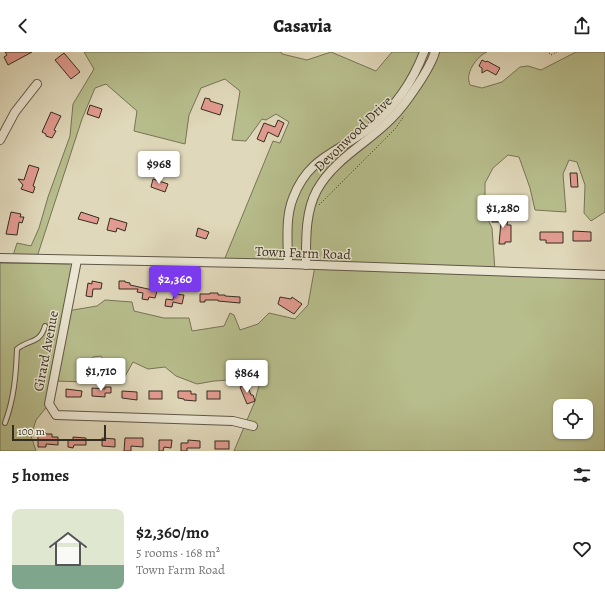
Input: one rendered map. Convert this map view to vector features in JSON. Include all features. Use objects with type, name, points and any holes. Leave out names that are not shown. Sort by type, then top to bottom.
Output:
[{"type":"street","name":"Devonwood Drive","points":[[288,264],[289,213],[293,199],[304,176],[322,159],[372,126],[390,109],[409,84],[424,52]]},
{"type":"street","name":"Devonwood Drive","points":[[306,265],[306,239],[309,212],[317,190],[327,174],[337,164],[392,119],[415,88],[435,52]]},
{"type":"street","points":[[0,140],[15,112],[37,84]]},
{"type":"street","name":"Town Farm Road","points":[[0,258],[288,264],[605,275]]},
{"type":"street","name":"Girard Avenue","points":[[77,260],[49,404],[56,415],[233,421],[253,426]]},
{"type":"lane","points":[[5,423],[11,406],[15,384],[17,349],[35,341],[43,333],[45,326]]},
{"type":"path","points":[[549,53],[551,55],[557,52]]},
{"type":"path","points":[[317,207],[395,128],[404,116]]},
{"type":"green space","points":[[84,52],[281,52],[282,54],[307,60],[331,52],[376,71],[392,52],[487,52],[475,62],[471,68],[469,76],[470,85],[482,88],[502,82],[520,67],[528,66],[541,70],[576,52],[605,52],[605,212],[591,221],[584,213],[585,185],[577,162],[569,160],[563,174],[566,212],[535,210],[530,188],[519,157],[508,155],[493,168],[485,183],[485,213],[492,228],[495,271],[605,275],[605,451],[234,451],[255,401],[260,381],[245,373],[230,380],[197,384],[176,376],[165,367],[148,369],[133,362],[124,378],[115,377],[101,356],[93,357],[85,382],[54,381],[49,404],[36,420],[31,436],[36,451],[0,451],[0,263],[69,264],[77,260],[67,311],[97,306],[105,300],[132,302],[134,311],[164,318],[189,318],[192,331],[224,326],[230,313],[234,315],[240,330],[258,324],[269,313],[295,319],[308,305],[315,266],[223,263],[273,141],[280,143],[289,122],[276,114],[266,120],[262,119],[246,141],[232,140],[240,91],[225,79],[201,88],[189,115],[185,144],[134,131],[137,111],[106,84],[95,88],[82,119],[36,260],[12,259],[17,243],[31,246],[39,228],[48,197],[70,136],[73,104],[94,69]]},
{"type":"building","points":[[5,52],[32,52],[8,65],[4,57],[7,55]]},
{"type":"building","points":[[64,53],[80,72],[71,79],[55,60]]},
{"type":"building","points":[[482,60],[500,68],[496,75],[487,70],[482,73],[482,68],[479,66]]},
{"type":"building","points":[[205,98],[223,105],[220,115],[201,109]]},
{"type":"building","points":[[90,105],[102,109],[99,118],[87,114]]},
{"type":"building","points":[[51,112],[61,116],[52,138],[46,136],[46,134],[42,132]]},
{"type":"building","points":[[278,120],[284,123],[278,137],[268,132],[264,142],[257,139],[264,123],[275,127]]},
{"type":"building","points":[[29,165],[39,168],[33,186],[35,187],[33,193],[21,189],[23,185],[18,179],[24,180]]},
{"type":"building","points":[[570,173],[577,173],[578,187],[571,187]]},
{"type":"building","points":[[153,179],[168,184],[165,192],[151,187]]},
{"type":"building","points":[[11,212],[21,214],[20,217],[24,217],[22,223],[19,222],[17,235],[6,234]]},
{"type":"building","points":[[81,212],[99,218],[97,224],[78,219]]},
{"type":"building","points":[[493,213],[501,213],[501,219],[508,219],[507,225],[511,225],[511,242],[499,244],[501,222],[492,222]]},
{"type":"building","points":[[110,218],[127,223],[125,231],[117,228],[116,232],[107,230]]},
{"type":"building","points":[[198,228],[209,232],[206,239],[196,236]]},
{"type":"building","points":[[573,231],[591,232],[591,241],[573,241]]},
{"type":"building","points":[[540,232],[563,232],[563,243],[546,243],[546,240],[540,240]]},
{"type":"building","points":[[92,281],[102,283],[101,289],[93,289],[92,297],[86,296],[88,283],[92,284]]},
{"type":"building","points":[[119,281],[125,281],[130,283],[130,285],[157,291],[155,298],[149,297],[148,300],[142,299],[143,293],[137,292],[138,289],[119,289]]},
{"type":"building","points":[[210,293],[240,297],[240,303],[218,300],[205,300],[205,302],[200,302],[200,294]]},
{"type":"building","points":[[174,294],[184,295],[182,304],[173,302],[172,307],[165,306],[166,299],[173,300]]},
{"type":"building","points":[[280,297],[291,299],[292,297],[302,304],[294,314],[278,304]]},
{"type":"building","points":[[247,384],[255,401],[247,404],[240,387]]},
{"type":"building","points":[[105,387],[111,387],[111,393],[105,393],[105,397],[92,396],[92,388],[105,389]]},
{"type":"building","points":[[66,389],[82,391],[81,397],[66,397]]},
{"type":"building","points":[[122,391],[137,392],[137,400],[122,398]]},
{"type":"building","points":[[149,391],[162,391],[162,399],[149,399]]},
{"type":"building","points":[[178,391],[191,391],[191,394],[196,394],[196,401],[178,398]]},
{"type":"building","points":[[207,391],[220,391],[220,399],[207,399]]},
{"type":"building","points":[[38,432],[52,434],[52,437],[58,437],[58,445],[46,444],[46,447],[38,447]]},
{"type":"building","points":[[73,437],[86,438],[86,445],[74,445],[73,448],[68,447],[68,440],[73,440]]},
{"type":"building","points":[[102,438],[115,439],[115,447],[102,446]]},
{"type":"building","points":[[125,438],[143,438],[143,447],[131,446],[131,451],[124,451]]},
{"type":"building","points":[[159,440],[172,440],[171,448],[164,447],[163,451],[159,451]]},
{"type":"building","points":[[188,440],[200,441],[200,448],[187,448],[187,451],[181,451],[181,443],[188,443]]},
{"type":"building","points":[[215,441],[229,441],[229,449],[215,449]]}]
